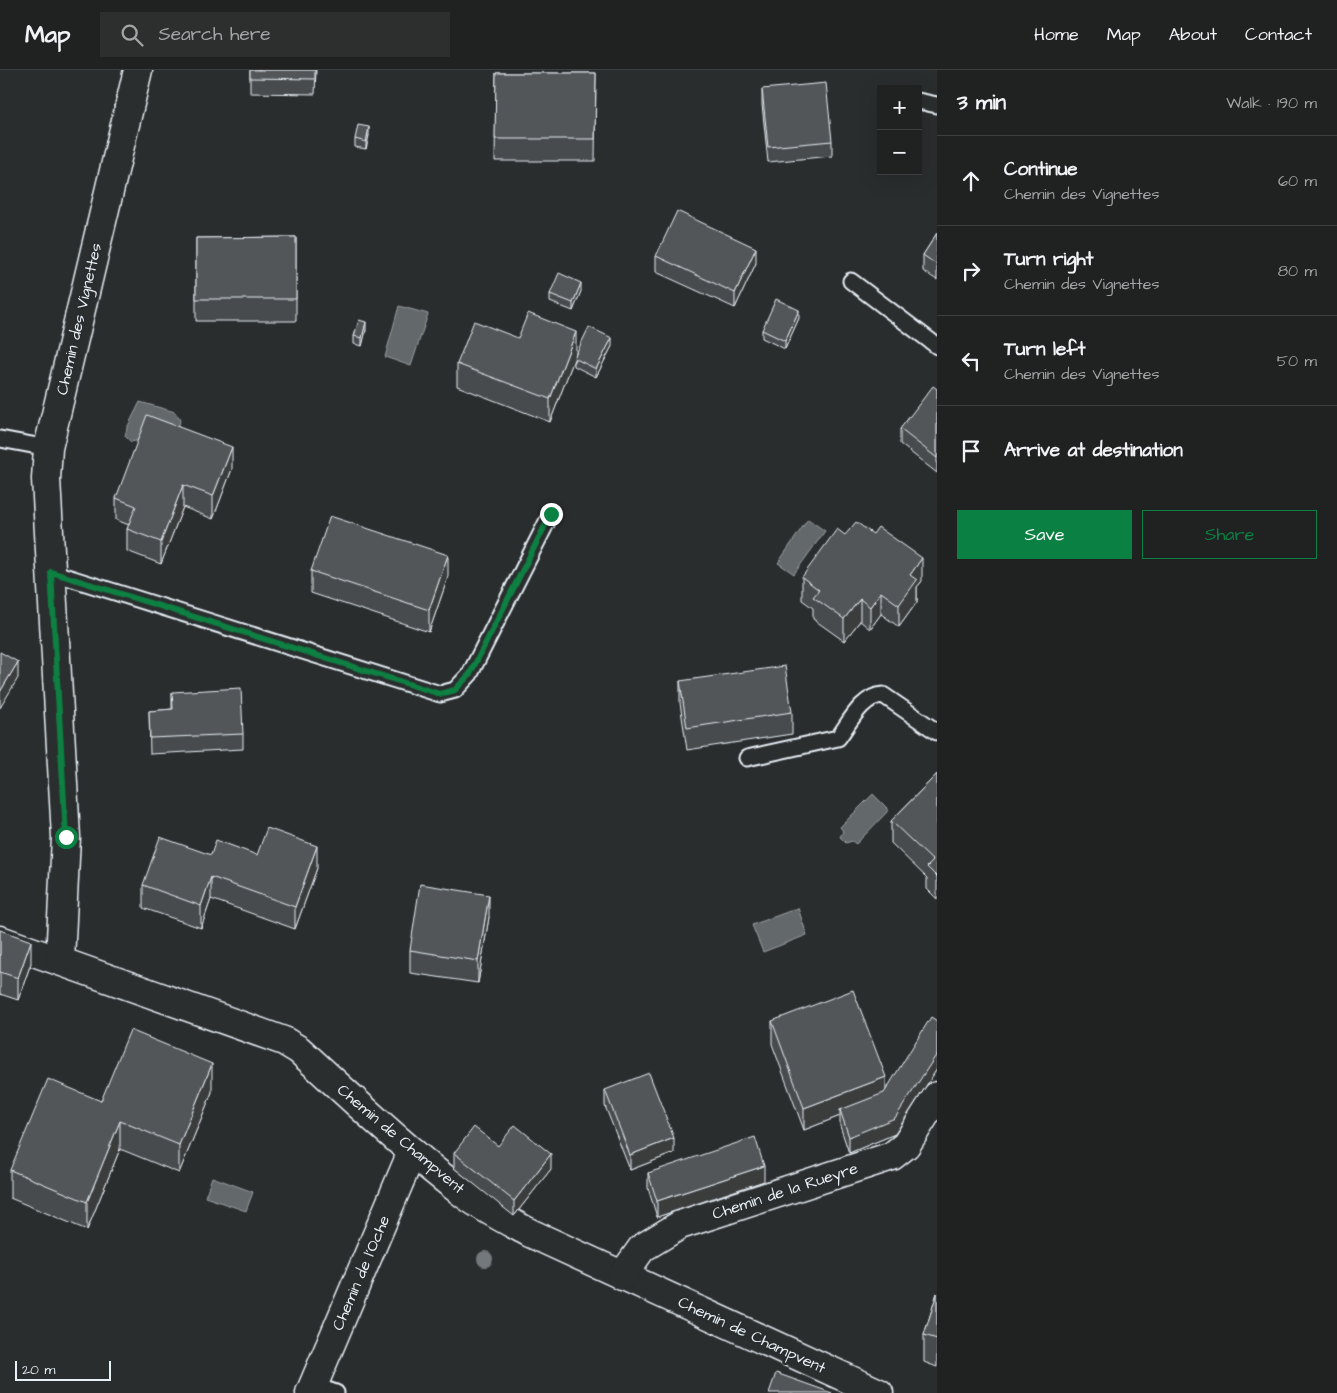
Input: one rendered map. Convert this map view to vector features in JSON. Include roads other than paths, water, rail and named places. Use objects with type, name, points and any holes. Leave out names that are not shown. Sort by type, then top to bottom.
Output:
[{"type":"street","name":"Chemin des Vignettes","points":[[60,960],[66,837],[46,479],[48,448],[138,70]]},
{"type":"street","name":"Chemin de Champvent","points":[[0,940],[284,1041],[299,1050],[412,1152],[466,1195],[503,1218],[622,1276],[879,1393]]},
{"type":"street","name":"Chemin de la Rueyre","points":[[622,1276],[642,1248],[680,1225],[892,1156],[906,1145],[937,1096]]},
{"type":"street","name":"Chemin de l'Oche","points":[[320,1390],[412,1152]]},
{"type":"lane","points":[[922,102],[937,106]]},
{"type":"lane","points":[[851,281],[937,346]]},
{"type":"lane","points":[[0,439],[48,448]]},
{"type":"lane","points":[[51,572],[440,694],[455,690],[470,674],[551,514]]},
{"type":"lane","points":[[747,758],[838,738],[864,703],[873,696],[883,695],[937,732]]}]
